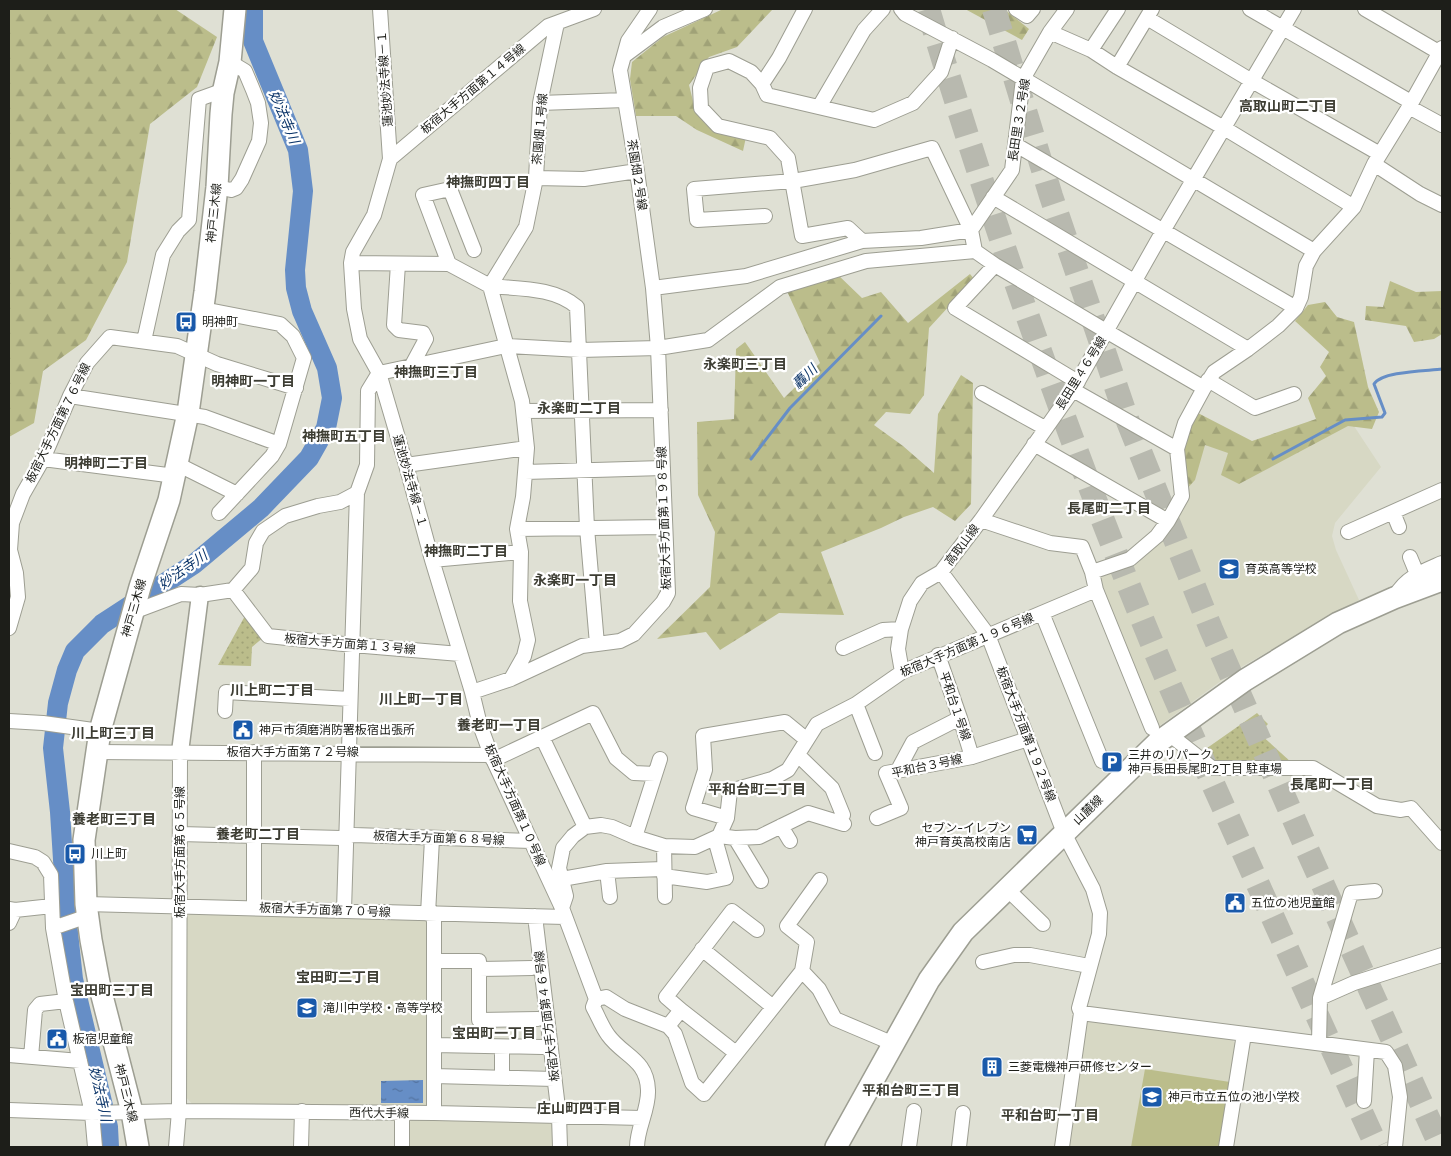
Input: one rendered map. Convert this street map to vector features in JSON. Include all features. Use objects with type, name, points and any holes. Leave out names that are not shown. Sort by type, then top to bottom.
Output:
[{"type":"main road","name":"神戸三木線","points":[[138,1147],[124,1112],[100,988],[83,913],[84,840],[100,731],[133,610],[169,500],[188,413],[203,309],[217,187],[218,149],[224,90],[230,62],[235,9]]},
{"type":"main road","name":"山麓線","points":[[836,1147],[929,980],[963,932],[1157,743],[1160,731],[1338,623],[1394,598],[1442,580]]},
{"type":"street","name":"蓮池妙法寺線－１","points":[[380,9],[390,159],[374,215],[353,252],[351,263],[354,309],[360,339],[379,373],[472,692]]},
{"type":"street","name":"板宿大手方面第１４号線","points":[[390,159],[548,26],[594,9]]},
{"type":"street","name":"茶園畑２号線","points":[[650,9],[628,41],[620,70],[637,171],[653,288],[658,348]]},
{"type":"street","points":[[624,56],[663,27],[705,9]]},
{"type":"street","points":[[762,84],[779,58],[805,9]]},
{"type":"street","points":[[819,107],[864,30],[883,9]]},
{"type":"street","points":[[901,9],[905,14],[952,38],[1023,79],[1314,251]]},
{"type":"street","points":[[1016,9],[1027,16],[1033,9]]},
{"type":"street","name":"長田里３２号線","points":[[971,230],[1012,170],[1023,79],[1050,32],[1066,9]]},
{"type":"street","points":[[1091,50],[1118,9]]},
{"type":"street","points":[[1250,9],[1442,125]]},
{"type":"street","points":[[1294,9],[1106,332],[1255,408],[1294,394]]},
{"type":"street","points":[[1092,572],[1130,560],[1158,536],[1182,496],[1177,449],[1185,423],[1206,384],[1214,372],[1278,326],[1296,308],[1301,297],[1306,266],[1314,251],[1354,207],[1377,159],[1441,51],[1365,9]]},
{"type":"street","points":[[1117,67],[1150,13],[1252,81],[1377,159],[1420,194],[1442,205]]},
{"type":"street","name":"茶園畑１号線","points":[[490,286],[526,228],[536,178],[540,103],[557,23]]},
{"type":"street","points":[[1050,32],[1091,50],[1354,207]]},
{"type":"street","points":[[862,241],[848,228],[802,236],[788,158],[770,138],[718,126],[701,108],[700,88],[706,67],[729,61],[751,72],[762,84],[767,95],[874,120],[913,103],[941,72],[952,38]]},
{"type":"street","points":[[217,187],[231,190],[236,188],[259,141],[261,124],[258,103],[245,71],[230,62]]},
{"type":"street","points":[[144,341],[163,255],[178,231],[189,220],[199,99],[224,90]]},
{"type":"street","points":[[540,103],[625,100]]},
{"type":"street","points":[[1016,145],[1296,308]]},
{"type":"street","points":[[344,910],[356,493],[367,465],[368,391],[379,373],[506,346],[580,350],[658,348],[708,340],[780,287],[866,261],[974,251],[971,230],[932,148],[855,170],[793,181],[694,189],[698,220],[765,216]]},
{"type":"street","points":[[536,178],[584,178],[637,171]]},
{"type":"street","points":[[449,264],[423,195],[450,189],[474,250]]},
{"type":"street","points":[[993,198],[1248,349]]},
{"type":"street","points":[[653,288],[746,276],[862,241],[921,238],[971,230]]},
{"type":"street","name":"長田里４６号線","points":[[974,251],[1106,332],[1075,386],[981,520]]},
{"type":"street","points":[[351,263],[449,264],[490,286],[552,293],[568,299],[578,306],[588,528],[597,644]]},
{"type":"street","points":[[398,264],[394,325],[399,330],[423,332],[426,339],[412,365]]},
{"type":"street","points":[[994,265],[955,308],[1075,386],[1177,449]]},
{"type":"street","points":[[472,692],[511,679],[524,656],[528,640],[520,601],[521,552],[517,529],[527,448],[522,401],[490,286]]},
{"type":"street","points":[[203,309],[280,324],[292,336],[304,358],[279,444],[272,456],[219,513]]},
{"type":"street","name":"板宿大手方面第７６号線","points":[[9,628],[18,597],[16,573],[10,550],[12,523],[23,494],[44,459],[70,396],[87,363],[110,337],[177,346],[217,364],[296,388]]},
{"type":"street","name":"板宿大手方面第１９８号線","points":[[511,679],[582,646],[620,641],[634,634],[668,593],[658,348]]},
{"type":"street","points":[[982,393],[1045,428]]},
{"type":"street","points":[[70,396],[188,413],[205,417],[279,444]]},
{"type":"street","points":[[523,411],[661,410]]},
{"type":"street","points":[[1034,444],[1168,521]]},
{"type":"street","points":[[406,465],[527,448]]},
{"type":"street","points":[[44,459],[176,470],[237,494]]},
{"type":"street","points":[[525,472],[663,468]]},
{"type":"street","points":[[1348,532],[1442,490]]},
{"type":"street","points":[[133,610],[181,594],[200,595],[233,590],[252,568],[256,543],[263,531],[285,516],[318,506],[340,502],[356,493]]},
{"type":"street","points":[[1393,512],[1399,527]]},
{"type":"street","points":[[981,520],[1050,542],[1082,546],[1092,572],[1096,590],[1160,731],[1212,768],[1313,768],[1377,806],[1402,810],[1411,808],[1442,843]]},
{"type":"street","name":"高取山線","points":[[902,672],[898,649],[901,629],[910,601],[922,584],[941,572],[981,520]]},
{"type":"street","points":[[517,529],[666,527]]},
{"type":"street","points":[[432,560],[521,552]]},
{"type":"street","points":[[1410,557],[1417,574]]},
{"type":"street","points":[[1394,598],[1400,588],[1417,574],[1442,563]]},
{"type":"street","name":"板宿大手方面第１９２号線","points":[[941,572],[988,635],[1064,833],[1093,889],[1100,913],[1099,934],[1078,1008],[1081,1013],[1062,1147]]},
{"type":"street","name":"板宿大手方面第１３号線","points":[[233,590],[268,636],[460,654]]},
{"type":"street","name":"板宿大手方面第１９６号線","points":[[807,740],[818,724],[856,704],[902,672],[938,655],[1096,590]]},
{"type":"street","name":"板宿大手方面第６５号線","points":[[176,1147],[179,1111],[180,752],[200,595]]},
{"type":"street","points":[[1042,613],[1102,761]]},
{"type":"street","points":[[843,648],[883,630],[901,629]]},
{"type":"street","name":"平和台１号線","points":[[938,655],[972,757]]},
{"type":"street","points":[[225,711],[226,692],[350,699]]},
{"type":"street","name":"板宿大手方面第１０号線","points":[[472,692],[480,725],[492,758],[564,912],[596,999],[593,1007],[608,1035],[640,1062],[646,1075],[648,1090],[637,1147]]},
{"type":"street","points":[[856,704],[875,753]]},
{"type":"street","points":[[492,758],[593,713],[616,758],[634,773],[655,774]]},
{"type":"street","points":[[898,770],[913,742],[960,718]]},
{"type":"street","points":[[11,721],[74,726],[100,731]]},
{"type":"street","points":[[562,879],[607,871],[664,872],[707,882],[726,878],[717,838],[727,818],[730,791],[772,779],[788,770],[807,740],[785,722],[703,736],[705,770],[693,808],[727,818]]},
{"type":"street","points":[[542,737],[585,827]]},
{"type":"street","name":"平和台３号線","points":[[877,818],[901,808],[886,773],[972,757],[1028,739]]},
{"type":"street","name":"板宿大手方面第７２号線","points":[[96,752],[350,753],[492,758]]},
{"type":"street","points":[[254,752],[254,908]]},
{"type":"street","points":[[564,912],[566,896],[559,868],[563,848],[572,836],[585,827],[601,825],[612,827],[664,846],[695,847],[717,838],[759,837],[808,813],[844,820],[832,788],[798,755]]},
{"type":"street","points":[[635,837],[660,759]]},
{"type":"street","points":[[781,826],[790,841]]},
{"type":"street","name":"板宿大手方面第６８号線","points":[[180,834],[341,838],[354,835],[530,841]]},
{"type":"street","points":[[432,838],[431,914],[434,960],[434,1113]]},
{"type":"street","points":[[735,838],[761,881]]},
{"type":"street","points":[[664,846],[665,897]]},
{"type":"street","points":[[9,851],[35,857],[43,862],[51,875],[53,928],[66,1001],[93,1113],[95,1147]]},
{"type":"street","points":[[607,871],[610,897]]},
{"type":"street","points":[[596,999],[606,997],[625,1009],[668,1026],[675,1034],[692,1083],[704,1094],[802,971],[807,942],[787,926],[820,880]]},
{"type":"street","points":[[1007,889],[1043,924]]},
{"type":"street","points":[[1319,1043],[1320,998],[1351,893],[1375,891]]},
{"type":"street","name":"板宿大手方面第７０号線","points":[[53,928],[83,913],[180,905],[535,916],[564,912]]},
{"type":"street","points":[[9,923],[12,909],[52,906]]},
{"type":"street","points":[[736,1053],[666,997],[732,911],[756,930]]},
{"type":"street","name":"板宿大手方面第４６号線","points":[[535,916],[559,1116],[560,1147]]},
{"type":"street","points":[[702,949],[773,1007]]},
{"type":"street","points":[[983,962],[1014,955],[1030,955],[1089,966]]},
{"type":"street","points":[[1320,998],[1354,983],[1442,955]]},
{"type":"street","points":[[434,960],[479,961],[479,1020],[538,1019]]},
{"type":"street","points":[[479,970],[532,968]]},
{"type":"street","points":[[802,971],[819,989],[835,1019],[894,1044]]},
{"type":"street","points":[[31,1057],[35,1010],[40,1004],[66,1001]]},
{"type":"street","points":[[668,1026],[681,1010]]},
{"type":"street","points":[[1081,1013],[1386,1052],[1395,1066],[1400,1097],[1395,1147]]},
{"type":"street","points":[[1226,1147],[1244,1034]]},
{"type":"street","points":[[434,1044],[542,1047]]},
{"type":"street","points":[[1364,1101],[1367,1050]]},
{"type":"street","points":[[502,1051],[502,1078]]},
{"type":"street","points":[[9,1055],[80,1062]]},
{"type":"street","points":[[434,1076],[554,1079]]},
{"type":"street","points":[[9,1110],[93,1113]]},
{"type":"street","points":[[301,1147],[302,1111]]},
{"type":"street","name":"西代大手線","points":[[93,1113],[302,1111],[642,1118]]},
{"type":"street","points":[[909,1147],[914,1111]]},
{"type":"street","points":[[402,1113],[402,1147]]},
{"type":"street","points":[[959,1147],[963,1113]]},
{"type":"shaded area","name":"育英高等学校","points":[[1191,423],[1272,461],[1352,423],[1381,467],[1335,523],[1332,536],[1336,550],[1359,600],[1236,670],[1158,727],[1095,575],[1132,563],[1187,497]]},
{"type":"shaded area","name":"滝川中学校・高等学校","points":[[187,912],[428,919],[428,1107],[193,1105],[186,1097]]},
{"type":"shaded area","name":"神戸市立五位の池小学校","points":[[1090,1019],[1230,1037],[1238,1047],[1223,1147],[1067,1147],[1086,1023]]},
{"type":"shaded area","points":[[412,1118],[549,1122],[554,1126],[555,1147],[409,1147],[410,1122]]},
{"type":"green space","points":[[9,9],[175,9],[217,37],[197,87],[150,124],[127,262],[86,340],[43,371],[34,423],[9,437]]},
{"type":"green space","points":[[723,9],[773,9],[737,47],[709,57],[689,85],[695,109],[746,137],[743,151],[697,130],[676,116],[636,116],[630,79],[632,62],[663,37]]},
{"type":"green space","points":[[965,9],[1004,9],[1029,29],[1022,40]]},
{"type":"green space","points":[[836,273],[862,298],[881,292],[908,323],[970,274],[974,279],[929,328],[924,395],[910,414],[886,412],[874,425],[903,446],[934,473],[938,414],[961,375],[973,383],[971,504],[955,521],[933,507],[904,517],[821,552],[844,615],[779,613],[720,650],[706,632],[657,639],[710,587],[715,532],[698,495],[697,422],[734,419],[736,349],[745,342],[784,398],[820,363],[786,289]]},
{"type":"green space","points":[[1390,281],[1416,292],[1442,291],[1442,334],[1434,339],[1414,342],[1406,326],[1365,320],[1366,306],[1383,307]]},
{"type":"green space","points":[[1325,302],[1337,317],[1354,322],[1368,387],[1379,412],[1372,429],[1348,426],[1239,484],[1221,475],[1228,453],[1205,445],[1195,480],[1185,491],[1180,449],[1196,412],[1252,441],[1316,419],[1308,398],[1326,376],[1320,367],[1329,352],[1295,321],[1308,305]]},
{"type":"green space","points":[[246,614],[264,637],[252,647],[251,666],[218,665]]},
{"type":"green space","points":[[1257,713],[1268,724],[1259,733],[1292,763],[1214,764],[1200,753]]},
{"type":"green space","points":[[1145,1069],[1230,1082],[1220,1147],[1131,1147]]},
{"type":"water","points":[[423,1080],[423,1103],[381,1103],[381,1081]]},
{"type":"waterway","name":"妙法寺川","points":[[109,1147],[108,1127],[73,979],[67,923],[60,812],[53,748],[58,703],[67,670],[75,651],[102,624],[194,564],[261,508],[309,458],[326,428],[332,398],[327,368],[302,311],[296,288],[295,270],[303,191],[298,150],[253,41],[253,9]]},
{"type":"waterway","name":"轟川","points":[[751,459],[790,408],[881,316]]},
{"type":"waterway","points":[[1273,459],[1345,420],[1382,417],[1385,413],[1374,384],[1386,376],[1442,369]]},
{"type":"tunnel","points":[[928,9],[979,172],[1034,334],[1124,574],[1162,668],[1210,777],[1377,1147]]},
{"type":"tunnel","points":[[994,9],[1051,196],[1127,419],[1211,629],[1306,847],[1441,1147]]},
{"type":"place","name":"明神町","points":[[186,322]]},
{"type":"place","name":"育英高等学校","points":[[1229,569]]},
{"type":"place","name":"神戸市須磨消防署板宿出張所","points":[[243,730]]},
{"type":"place","name":"三井のリパーク 神戸長田長尾町2丁目 駐車場","points":[[1112,762]]},
{"type":"place","name":"セブン-イレブン 神戸育英高校南店","points":[[1027,835]]},
{"type":"place","name":"川上町","points":[[75,854]]},
{"type":"place","name":"五位の池児童館","points":[[1235,903]]},
{"type":"place","name":"滝川中学校・高等学校","points":[[307,1008]]},
{"type":"place","name":"板宿児童館","points":[[57,1039]]},
{"type":"place","name":"三菱電機神戸研修センター","points":[[992,1067]]},
{"type":"place","name":"神戸市立五位の池小学校","points":[[1152,1097]]},
{"type":"district","name":"高取山町二丁目","points":[[1288,106]]},
{"type":"district","name":"神撫町四丁目","points":[[488,182]]},
{"type":"district","name":"永楽町三丁目","points":[[745,364]]},
{"type":"district","name":"神撫町三丁目","points":[[436,372]]},
{"type":"district","name":"明神町一丁目","points":[[253,381]]},
{"type":"district","name":"永楽町二丁目","points":[[579,408]]},
{"type":"district","name":"神撫町五丁目","points":[[344,436]]},
{"type":"district","name":"明神町二丁目","points":[[106,463]]},
{"type":"district","name":"長尾町二丁目","points":[[1109,508]]},
{"type":"district","name":"神撫町二丁目","points":[[466,551]]},
{"type":"district","name":"永楽町一丁目","points":[[575,580]]},
{"type":"district","name":"川上町二丁目","points":[[272,690]]},
{"type":"district","name":"川上町一丁目","points":[[421,699]]},
{"type":"district","name":"養老町一丁目","points":[[499,725]]},
{"type":"district","name":"川上町三丁目","points":[[113,733]]},
{"type":"district","name":"長尾町一丁目","points":[[1332,784]]},
{"type":"district","name":"平和台町二丁目","points":[[757,789]]},
{"type":"district","name":"養老町三丁目","points":[[114,819]]},
{"type":"district","name":"養老町二丁目","points":[[258,834]]},
{"type":"district","name":"宝田町二丁目","points":[[338,977]]},
{"type":"district","name":"宝田町三丁目","points":[[112,990]]},
{"type":"district","name":"宝田町一丁目","points":[[494,1033]]},
{"type":"district","name":"平和台町三丁目","points":[[911,1090]]},
{"type":"district","name":"庄山町四丁目","points":[[579,1108]]},
{"type":"district","name":"平和台町一丁目","points":[[1050,1115]]}]
